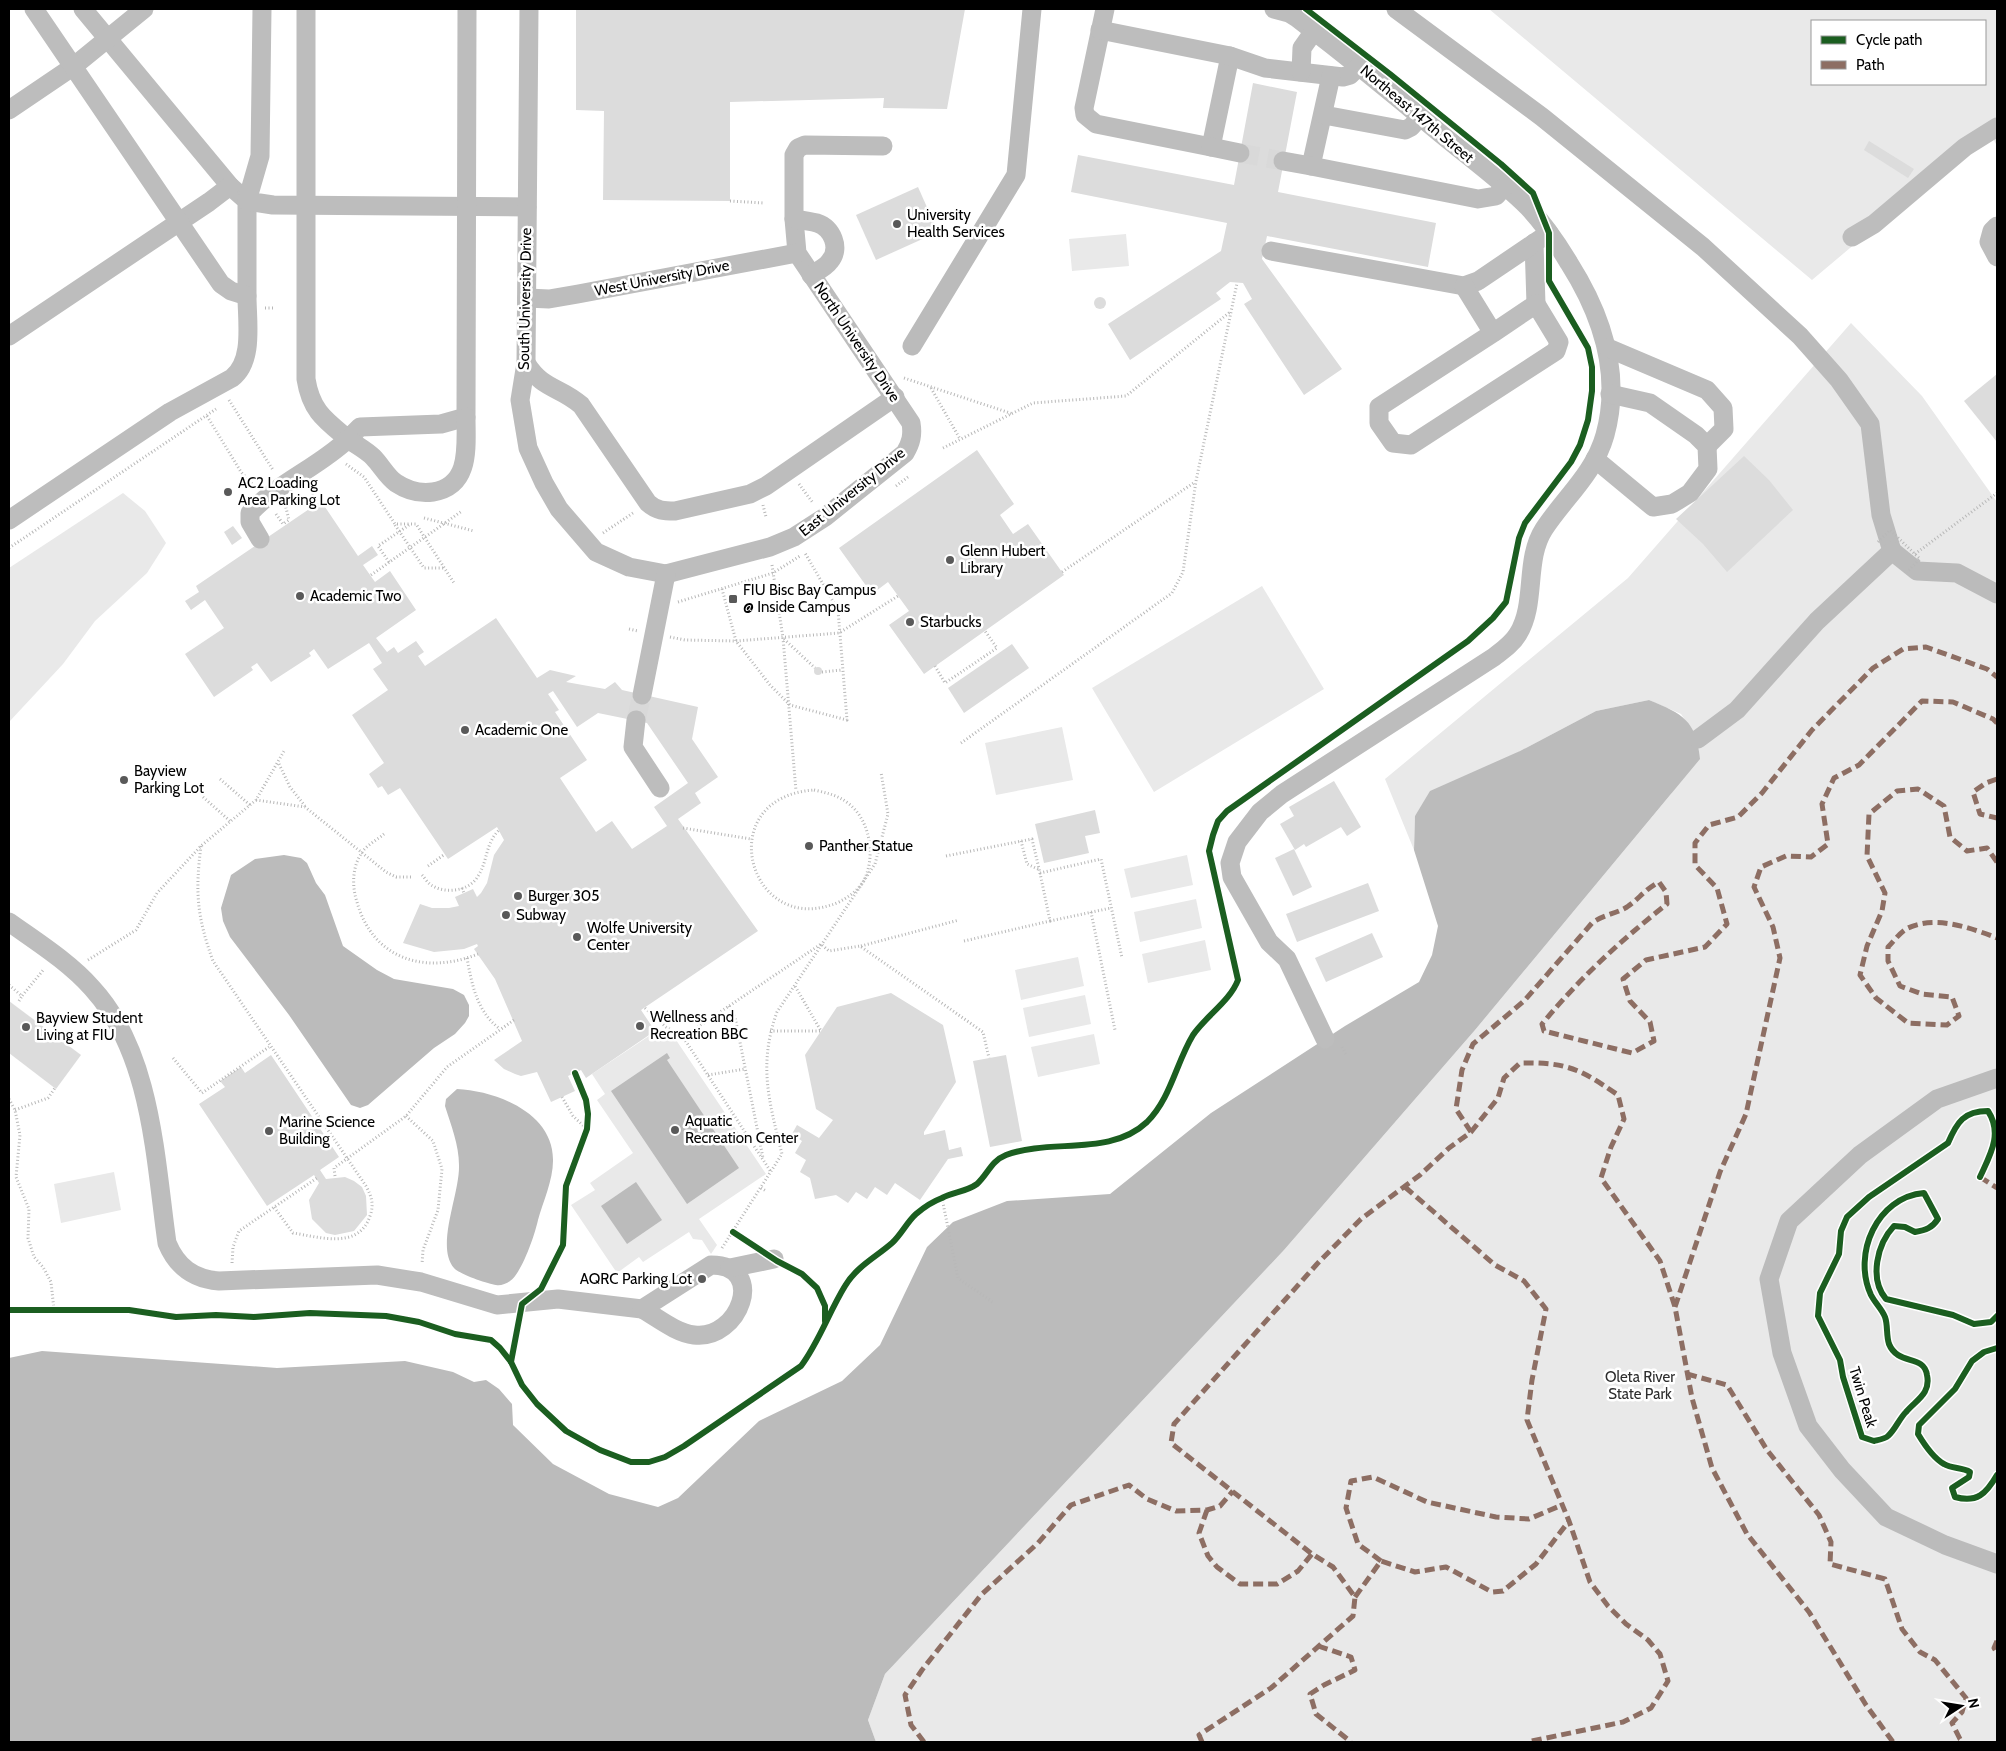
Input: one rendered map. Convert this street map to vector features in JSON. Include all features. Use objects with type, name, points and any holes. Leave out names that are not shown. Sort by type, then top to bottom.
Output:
[{"type":"street","points":[[34,9],[220,284],[231,291],[247,296]]},
{"type":"street","points":[[83,9],[230,186],[247,201],[273,205],[306,206],[527,207]]},
{"type":"street","points":[[9,110],[74,66],[106,38],[144,9]]},
{"type":"street","points":[[9,520],[170,412],[197,400],[240,372],[246,359],[247,344],[247,201],[260,156],[262,9]]},
{"type":"street","points":[[306,9],[306,379],[309,394],[321,416],[373,457],[394,482],[410,491],[424,493],[438,491],[455,482],[462,471],[466,450],[467,9]]},
{"type":"street","name":"South University Drive","points":[[529,9],[526,363],[520,400],[528,448],[559,509],[596,552],[629,567],[666,574]]},
{"type":"street","points":[[1105,9],[1084,108],[1085,115],[1089,120],[1096,124],[1240,153]]},
{"type":"street","name":"Northeast 147th Street","points":[[1274,9],[1289,12],[1314,31],[1526,205],[1542,238],[1583,285],[1595,309],[1608,348],[1611,372],[1605,435],[1595,459],[1579,486],[1544,530],[1538,542],[1526,614],[1518,634],[1509,645],[1282,794],[1260,812],[1237,842],[1230,864],[1232,877],[1269,942],[1287,959],[1325,1039]]},
{"type":"street","points":[[1100,30],[1230,56],[1265,68],[1331,76],[1350,75],[1359,66]]},
{"type":"street","points":[[1301,72],[1302,48],[1314,31]]},
{"type":"street","points":[[1210,147],[1230,56]]},
{"type":"street","points":[[1311,166],[1324,115],[1331,76]]},
{"type":"street","points":[[1324,115],[1405,130],[1411,128],[1420,117]]},
{"type":"street","points":[[1852,237],[1874,224],[1965,147],[1997,127]]},
{"type":"street","points":[[797,253],[794,218],[794,155],[798,148],[805,145],[883,146]]},
{"type":"street","points":[[1284,161],[1478,199],[1496,196],[1504,187]]},
{"type":"street","points":[[9,336],[230,186]]},
{"type":"street","points":[[794,218],[818,223],[827,228],[833,236],[835,247],[833,256],[829,263],[812,275]]},
{"type":"street","points":[[1997,226],[1992,231],[1989,242],[1997,257]]},
{"type":"street","points":[[1271,251],[1464,286],[1478,281],[1542,238]]},
{"type":"street","points":[[1536,304],[1379,407],[1379,423],[1393,443],[1411,445],[1556,351],[1559,342],[1557,336],[1536,304],[1542,238]]},
{"type":"street","name":"West University Drive","points":[[527,298],[549,299],[797,253]]},
{"type":"street","name":"North University Drive","points":[[797,253],[895,396],[911,424],[912,433]]},
{"type":"street","points":[[1464,286],[1493,333]]},
{"type":"street","points":[[1608,348],[1707,390],[1723,408],[1724,428],[1707,446]]},
{"type":"street","points":[[526,363],[534,375],[544,384],[568,395],[582,405],[648,503],[656,510],[675,511],[750,494],[789,472],[895,396]]},
{"type":"street","points":[[1595,459],[1652,507],[1672,504],[1690,493],[1708,469],[1707,446],[1696,435],[1650,403],[1610,394]]},
{"type":"street","points":[[260,540],[250,522],[250,513],[266,499],[334,453],[360,427],[441,424],[466,417]]},
{"type":"street","name":"East University Drive","points":[[666,574],[770,547],[794,537],[825,517],[905,453],[910,444],[912,433]]},
{"type":"street","points":[[642,695],[666,574]]},
{"type":"street","points":[[636,720],[633,747],[660,788]]},
{"type":"street","points":[[9,922],[74,971],[106,1004],[121,1028],[140,1072],[167,1243],[173,1256],[190,1274],[206,1280],[232,1281],[368,1275],[421,1282],[497,1305],[558,1299],[642,1309],[686,1334],[696,1336],[718,1330],[729,1322],[738,1311],[741,1302],[742,1284],[730,1268],[711,1264],[642,1309]]},
{"type":"street","points":[[730,1268],[774,1258]]},
{"type":"path","points":[[730,201],[764,203]]},
{"type":"path","points":[[961,743],[1172,593],[1183,572],[1196,482],[1237,283]]},
{"type":"path","points":[[943,448],[1033,403],[1126,396],[1231,312]]},
{"type":"path","points":[[898,377],[1013,414]]},
{"type":"path","points":[[931,387],[960,440]]},
{"type":"path","points":[[9,548],[207,416],[241,472],[266,499],[283,524],[289,520],[279,479],[230,400]]},
{"type":"path","points":[[334,453],[364,477],[424,568],[444,568]]},
{"type":"path","points":[[789,472],[815,505]]},
{"type":"path","points":[[305,482],[318,503]]},
{"type":"path","points":[[1062,572],[1196,482]]},
{"type":"path","points":[[1915,554],[1997,493]]},
{"type":"path","points":[[603,534],[648,503]]},
{"type":"path","points":[[370,575],[462,512]]},
{"type":"path","points":[[424,518],[474,530]]},
{"type":"path","points":[[395,524],[416,524],[454,583]]},
{"type":"path","points":[[389,562],[378,546],[410,524]]},
{"type":"path","points":[[1878,542],[1890,530],[1920,559],[1907,572]]},
{"type":"path","points":[[722,589],[736,642],[770,685],[790,705],[847,720],[838,610],[805,553]]},
{"type":"path","points":[[771,560],[783,638],[796,791]]},
{"type":"path","points":[[667,637],[685,640],[736,642],[839,633],[898,596]]},
{"type":"path","points":[[935,666],[945,683],[997,648],[985,631]]},
{"type":"path","points":[[783,638],[815,668]]},
{"type":"path","points":[[822,672],[842,670]]},
{"type":"path","points":[[87,960],[136,930],[157,893],[200,846],[256,800],[279,764],[284,752]]},
{"type":"path","points":[[279,764],[290,787],[305,807],[396,877],[412,877]]},
{"type":"path","points":[[740,1237],[733,1232],[782,1154],[769,1099],[766,1061],[770,1031],[777,1012],[875,864],[888,814],[881,772]]},
{"type":"path","points":[[220,779],[250,805]]},
{"type":"path","points":[[814,790],[834,794],[850,804],[862,819],[869,837],[870,856],[864,881],[839,902],[821,908],[802,909],[784,903],[768,892],[757,876],[751,858],[752,839],[757,822],[767,808],[781,797],[796,791],[814,790]]},
{"type":"path","points":[[203,797],[230,821]]},
{"type":"path","points":[[256,800],[305,807]]},
{"type":"path","points":[[683,828],[752,839]]},
{"type":"path","points":[[422,875],[431,886],[443,890],[462,888],[478,878],[490,841],[499,830]]},
{"type":"path","points":[[384,834],[362,852],[354,873],[355,898],[366,926],[376,939],[399,957],[416,962],[448,963],[478,954]]},
{"type":"path","points":[[946,856],[1032,839],[1050,921]]},
{"type":"path","points":[[1021,841],[1026,864],[1040,871],[1101,859],[1122,958]]},
{"type":"path","points":[[200,846],[197,899],[203,935],[213,961],[345,1158],[366,1186],[372,1201],[369,1220],[356,1235],[335,1240],[293,1233],[274,1207]]},
{"type":"path","points":[[428,866],[445,854]]},
{"type":"path","points":[[462,888],[464,893]]},
{"type":"path","points":[[964,941],[1111,908]]},
{"type":"path","points":[[1091,912],[1115,1030]]},
{"type":"path","points":[[821,944],[829,951],[860,946],[959,920]]},
{"type":"path","points":[[683,1037],[821,944]]},
{"type":"path","points":[[860,946],[983,1032],[988,1058]]},
{"type":"path","points":[[467,958],[481,1010],[488,1020],[500,1029]]},
{"type":"path","points":[[18,1001],[44,967]]},
{"type":"path","points":[[9,985],[22,996]]},
{"type":"path","points":[[770,1031],[821,1031],[795,986]]},
{"type":"path","points":[[729,1006],[736,1016],[763,1160]]},
{"type":"path","points":[[645,1008],[666,1028],[683,1037],[771,1172]]},
{"type":"path","points":[[335,1176],[334,1168],[345,1158],[406,1116],[447,1067],[514,1020]]},
{"type":"path","points":[[173,1058],[202,1093],[270,1047]]},
{"type":"path","points":[[708,1075],[745,1069]]},
{"type":"path","points":[[15,1110],[48,1098],[55,1088]]},
{"type":"path","points":[[562,1097],[572,1116],[587,1129]]},
{"type":"path","points":[[9,1099],[15,1110],[20,1135],[16,1177],[29,1209],[28,1238],[34,1257],[43,1267],[50,1282],[54,1310]]},
{"type":"path","points":[[406,1116],[433,1141],[442,1169],[438,1210],[423,1250],[421,1282]]},
{"type":"path","points":[[584,1137],[587,1121]]},
{"type":"path","points":[[232,1281],[233,1247],[238,1231],[317,1178]]},
{"type":"path","points":[[761,1188],[766,1191]]},
{"type":"path","points":[[935,1202],[951,1195]]},
{"type":"path","points":[[942,1198],[958,1278],[994,1303]]},
{"type":"path","points":[[45,1310],[64,1310]]},
{"type":"green space","points":[[1489,9],[1997,9],[1997,146],[1989,131],[1812,280]]},
{"type":"green space","points":[[1126,234],[1129,266],[1072,271],[1069,239]]},
{"type":"green space","name":"Oleta River State Park","points":[[1851,323],[1922,396],[1997,502],[1997,1742],[876,1742],[868,1720],[885,1674],[1284,1250],[1475,1030],[1671,794],[1698,739],[1681,714],[1649,700],[1596,711],[1520,751],[1415,816],[1414,850],[1385,779],[1628,578]]},
{"type":"green space","points":[[123,493],[145,511],[166,543],[147,573],[95,621],[63,664],[9,722],[9,568]]},
{"type":"green space","points":[[1262,586],[1324,689],[1154,792],[1092,688]]},
{"type":"green space","points":[[1062,727],[1073,780],[996,795],[985,743]]},
{"type":"green space","points":[[1187,855],[1193,885],[1131,898],[1124,869]]},
{"type":"green space","points":[[1196,899],[1202,928],[1140,942],[1134,912]]},
{"type":"green space","points":[[1205,940],[1211,970],[1148,983],[1142,954]]},
{"type":"green space","points":[[1078,957],[1084,986],[1021,1000],[1015,970]]},
{"type":"green space","points":[[1085,995],[1091,1024],[1029,1037],[1023,1008]]},
{"type":"green space","points":[[658,1030],[662,1035],[670,1031],[766,1174],[699,1219],[717,1245],[711,1254],[702,1240],[693,1239],[689,1232],[643,1262],[639,1257],[617,1273],[571,1205],[595,1190],[590,1183],[633,1153],[597,1100],[605,1094],[592,1074]]},
{"type":"green space","points":[[1094,1034],[1100,1064],[1038,1077],[1031,1047]]},
{"type":"green space","points":[[114,1172],[121,1210],[61,1223],[54,1184]]},
{"type":"shaded area","points":[[1649,700],[1671,710],[1686,720],[1695,735],[1700,759],[1475,1030],[1284,1250],[885,1674],[868,1720],[876,1742],[9,1742],[9,1358],[42,1351],[277,1368],[405,1361],[453,1372],[474,1382],[486,1380],[499,1389],[512,1404],[513,1425],[553,1464],[609,1494],[658,1507],[678,1498],[759,1421],[842,1381],[880,1345],[927,1247],[953,1222],[1007,1201],[1110,1194],[1211,1113],[1345,1026],[1419,982],[1432,955],[1438,926],[1414,850],[1415,816],[1430,791],[1520,751],[1596,711]]},
{"type":"shaded area","points":[[284,855],[301,858],[307,863],[316,883],[325,895],[343,946],[377,970],[394,979],[453,989],[464,995],[469,1005],[469,1016],[455,1034],[434,1048],[368,1105],[360,1108],[351,1105],[289,1015],[230,937],[223,921],[221,908],[231,875],[255,859]]},
{"type":"shaded area","name":"Aquatic Recreation Center","points":[[667,1053],[670,1058],[667,1060],[739,1168],[687,1204],[611,1091]]},
{"type":"shaded area","points":[[457,1089],[489,1094],[520,1108],[534,1118],[544,1130],[551,1144],[553,1161],[551,1176],[531,1243],[515,1277],[501,1285],[487,1283],[462,1273],[454,1268],[449,1258],[447,1233],[458,1177],[459,1158],[445,1106],[446,1099]]},
{"type":"shaded area","points":[[636,1182],[662,1220],[627,1244],[601,1206]]},
{"type":"building","points":[[576,9],[965,9],[947,109],[883,108],[884,98],[730,102],[730,201],[603,200],[604,111],[576,110]]},
{"type":"building","points":[[1253,83],[1297,92],[1278,192],[1436,223],[1428,267],[1267,236],[1262,259],[1342,369],[1304,395],[1244,304],[1252,299],[1243,283],[1230,282],[1216,293],[1221,299],[1130,360],[1108,324],[1221,251],[1227,223],[1071,192],[1078,155],[1234,185]]},
{"type":"building","points":[[1869,141],[1914,169],[1908,178],[1864,150]]},
{"type":"building","name":"University Health Services","points":[[918,187],[938,232],[876,260],[856,215]]},
{"type":"building","points":[[1100,297],[1106,303],[1100,309],[1094,303]]},
{"type":"building","points":[[1997,374],[1997,442],[1964,401]]},
{"type":"building","name":"Glenn Hubert Library","points":[[977,450],[1014,504],[1000,515],[1013,534],[1028,524],[1064,575],[924,674],[889,625],[909,611],[888,582],[872,594],[839,548]]},
{"type":"building","points":[[1744,456],[1769,480],[1793,510],[1727,572],[1703,544],[1676,519]]},
{"type":"building","points":[[321,501],[358,556],[372,546],[378,555],[363,565],[375,582],[390,571],[416,610],[376,638],[387,652],[394,647],[398,653],[416,641],[424,652],[418,656],[425,666],[496,618],[537,678],[550,670],[576,676],[566,682],[605,689],[615,682],[622,690],[698,707],[692,739],[718,777],[695,793],[701,803],[678,819],[758,931],[641,1010],[655,1031],[586,1078],[581,1070],[568,1076],[575,1091],[551,1102],[537,1072],[521,1076],[504,1069],[494,1060],[522,1041],[495,979],[474,949],[478,946],[477,944],[464,949],[434,952],[403,943],[420,904],[432,908],[449,908],[459,906],[455,897],[473,889],[477,897],[481,893],[487,883],[494,855],[504,840],[497,827],[448,859],[400,788],[388,795],[382,786],[378,788],[369,774],[384,763],[352,715],[388,690],[373,669],[382,663],[369,643],[328,669],[314,649],[309,653],[311,656],[271,682],[257,663],[251,667],[253,670],[214,697],[185,654],[224,628],[205,600],[191,610],[185,601],[199,592],[196,586]],"holes":[[[553,691],[577,727],[598,713],[647,723],[688,783],[654,807],[667,826],[632,849],[612,821],[596,832],[560,778],[587,760],[555,712],[559,710],[548,694]]]},
{"type":"building","points":[[233,526],[242,538],[232,545],[224,532]]},
{"type":"building","points":[[1012,644],[1029,668],[964,713],[948,688]]},
{"type":"building","points":[[818,667],[822,671],[818,675],[814,671]]},
{"type":"building","points":[[1334,781],[1361,827],[1347,836],[1341,827],[1306,847],[1304,844],[1295,850],[1280,824],[1294,816],[1289,807]]},
{"type":"building","points":[[1095,810],[1100,833],[1085,836],[1089,853],[1044,863],[1035,824]]},
{"type":"building","points":[[1294,849],[1312,887],[1293,896],[1275,858]]},
{"type":"building","points":[[1368,883],[1379,911],[1297,942],[1286,914]]},
{"type":"building","points":[[1372,933],[1383,957],[1326,982],[1315,958]]},
{"type":"building","points":[[891,993],[943,1025],[956,1082],[924,1132],[924,1135],[945,1130],[949,1150],[961,1147],[963,1156],[948,1159],[920,1200],[895,1183],[887,1195],[875,1187],[867,1199],[856,1192],[848,1203],[836,1195],[815,1199],[810,1178],[800,1172],[806,1160],[795,1153],[802,1141],[792,1134],[797,1125],[819,1138],[833,1120],[816,1109],[805,1055],[837,1007]]},
{"type":"building","name":"Bayview Student Living at FIU","points":[[9,1001],[81,1055],[56,1089],[9,1053]]},
{"type":"building","name":"Marine Science Building","points":[[271,1055],[339,1157],[320,1170],[326,1179],[345,1177],[362,1187],[366,1196],[367,1215],[354,1231],[335,1235],[326,1233],[312,1219],[309,1200],[319,1183],[314,1175],[267,1206],[199,1104],[225,1087],[220,1081],[241,1067],[245,1073]]},
{"type":"building","points":[[1006,1055],[1022,1141],[990,1147],[973,1061]]},
{"type":"waterway","points":[[912,346],[1016,175],[1032,9]]},
{"type":"waterway","points":[[1396,9],[1542,117],[1703,247],[1800,336],[1839,380],[1870,424],[1881,515],[1892,551]]},
{"type":"waterway","points":[[1698,739],[1737,710],[1817,621],[1892,551],[1917,571],[1957,573],[1997,594]]},
{"type":"waterway","points":[[1997,1078],[1937,1099],[1860,1155],[1789,1221],[1769,1279],[1782,1353],[1808,1426],[1842,1470],[1886,1517],[1945,1545],[1997,1564]]},
{"type":"tunnel","points":[[1240,153],[1283,161]]},
{"type":"tunnel","points":[[636,720],[642,695]]},
{"type":"marked path","points":[[1471,1132],[1456,1109],[1462,1070],[1473,1044],[1524,1001],[1592,923],[1627,907],[1659,882],[1666,892],[1667,904],[1601,961],[1542,1024],[1544,1031],[1632,1053],[1654,1041],[1650,1022],[1630,1001],[1623,979],[1646,960],[1705,947],[1727,924],[1717,888],[1695,865],[1695,843],[1709,825],[1738,817],[1762,793],[1812,730],[1873,668],[1903,649],[1926,647],[1987,669],[1997,677]]},
{"type":"marked path","points":[[1675,1307],[1720,1172],[1746,1114],[1780,958],[1773,927],[1754,887],[1761,867],[1786,856],[1811,857],[1828,844],[1822,804],[1834,778],[1859,765],[1922,701],[1953,702],[1993,719],[1997,723]]},
{"type":"marked path","points":[[1997,779],[1986,783],[1973,792],[1980,814],[1997,818]]},
{"type":"marked path","points":[[1997,862],[1987,848],[1967,851],[1950,837],[1944,806],[1918,789],[1897,791],[1869,814],[1867,856],[1885,893],[1882,911],[1867,946],[1860,975],[1876,998],[1908,1023],[1947,1025],[1959,1016],[1952,997],[1922,994],[1900,986],[1888,961],[1888,947],[1905,929],[1919,924],[1930,923],[1953,924],[1997,938]]},
{"type":"marked path","points":[[1202,1742],[1199,1735],[1271,1688],[1353,1616],[1355,1597],[1333,1567],[1312,1554],[1171,1443],[1174,1424],[1317,1264],[1361,1219],[1420,1175],[1449,1148],[1471,1132],[1498,1098],[1504,1078],[1520,1063],[1550,1064],[1572,1069],[1583,1073],[1618,1095],[1624,1119],[1611,1147],[1601,1178],[1660,1261],[1675,1307],[1692,1398],[1712,1468],[1747,1534],[1809,1612],[1866,1705],[1893,1742]]},
{"type":"marked path","points":[[1980,1177],[1997,1188]]},
{"type":"marked path","points":[[1405,1187],[1495,1265],[1524,1281],[1546,1309],[1532,1380],[1527,1420],[1569,1521],[1590,1582],[1608,1606],[1626,1624],[1648,1640],[1660,1654],[1668,1681],[1651,1708],[1623,1722],[1527,1742]]},
{"type":"marked path","points":[[1687,1374],[1727,1385],[1767,1450],[1819,1515],[1831,1542],[1830,1564],[1885,1579],[1902,1629],[1920,1652],[1935,1660],[1966,1698],[1962,1712],[1952,1723],[1960,1739],[1964,1742]]},
{"type":"marked path","points":[[1381,1561],[1358,1544],[1346,1508],[1351,1481],[1373,1477],[1427,1502],[1496,1517],[1529,1519],[1562,1505]]},
{"type":"marked path","points":[[924,1742],[911,1725],[905,1695],[922,1670],[981,1595],[1038,1543],[1071,1505],[1129,1485],[1147,1499],[1176,1511],[1207,1510],[1220,1506],[1233,1491]]},
{"type":"marked path","points":[[1207,1510],[1199,1533],[1208,1556],[1217,1567],[1240,1584],[1277,1584],[1298,1571],[1312,1554]]},
{"type":"marked path","points":[[1355,1597],[1381,1561],[1415,1572],[1446,1567],[1492,1592],[1503,1591],[1536,1564],[1569,1521]]},
{"type":"marked path","points":[[1997,1641],[1994,1648],[1997,1653]]},
{"type":"marked path","points":[[1318,1646],[1351,1657],[1355,1670],[1310,1694],[1316,1714],[1351,1742]]},
{"type":"cycle path","points":[[9,1310],[129,1310],[176,1317],[216,1315],[254,1317],[310,1313],[386,1316],[419,1322],[455,1334],[491,1340],[511,1362],[522,1385],[537,1404],[566,1431],[600,1450],[631,1462],[649,1462],[665,1457],[684,1446],[801,1366],[850,1279],[860,1268],[892,1243],[913,1217],[925,1207],[946,1196],[977,1184],[993,1164],[1006,1155],[1023,1150],[1116,1140],[1132,1133],[1147,1122],[1155,1113],[1168,1091],[1193,1035],[1204,1021],[1224,1002],[1238,980],[1209,851],[1218,821],[1227,811],[1468,641],[1493,618],[1506,602],[1519,538],[1525,523],[1571,462],[1580,445],[1588,420],[1592,391],[1592,367],[1588,348],[1549,281],[1549,233],[1533,193],[1501,164],[1390,74],[1306,9]]},
{"type":"cycle path","points":[[511,1362],[522,1304],[541,1289],[563,1245],[566,1186],[587,1129],[588,1114],[586,1100],[575,1073]]},
{"type":"cycle path","name":"Twin Peak","points":[[1980,1177],[1991,1153],[1995,1136],[1988,1111],[1973,1113],[1962,1119],[1948,1143],[1869,1197],[1847,1217],[1841,1231],[1839,1254],[1820,1293],[1818,1316],[1840,1360],[1843,1377],[1862,1437],[1874,1441],[1888,1436],[1925,1392],[1928,1382],[1925,1369],[1921,1364],[1904,1358],[1893,1351],[1889,1344],[1885,1317],[1871,1295],[1866,1279],[1865,1262],[1867,1246],[1873,1230],[1882,1216],[1893,1205],[1907,1197],[1924,1193],[1938,1219],[1931,1227],[1915,1232],[1905,1227],[1894,1226],[1888,1233],[1877,1262],[1878,1282],[1886,1299],[1953,1315],[1974,1324],[1991,1322],[1997,1316]]},
{"type":"cycle path","points":[[733,1232],[777,1261],[802,1274],[817,1288],[825,1306],[825,1321]]},
{"type":"cycle path","points":[[1997,1348],[1984,1352],[1972,1361],[1955,1389],[1919,1425],[1918,1434],[1929,1450],[1940,1461],[1947,1466],[1970,1472],[1969,1477],[1952,1488],[1955,1497],[1963,1499],[1975,1498],[1985,1492],[1997,1475]]},
{"type":"place","name":"University Health Services","points":[[897,224]]},
{"type":"place","name":"AC2 Loading Area Parking Lot","points":[[228,492]]},
{"type":"place","name":"Glenn Hubert Library","points":[[950,560]]},
{"type":"place","name":"Academic Two","points":[[300,596]]},
{"type":"place","name":"FIU Bisc Bay Campus @ Inside Campus","points":[[733,599]]},
{"type":"place","name":"Starbucks","points":[[910,622]]},
{"type":"place","name":"Academic One","points":[[465,730]]},
{"type":"place","name":"Bayview Parking Lot","points":[[124,780]]},
{"type":"place","name":"Panther Statue","points":[[809,846]]},
{"type":"place","name":"Burger 305","points":[[518,896]]},
{"type":"place","name":"Subway","points":[[506,915]]},
{"type":"place","name":"Wolfe University Center","points":[[577,937]]},
{"type":"place","name":"Wellness and Recreation BBC","points":[[640,1026]]},
{"type":"place","name":"Bayview Student Living at FIU","points":[[26,1027]]},
{"type":"place","name":"Aquatic Recreation Center","points":[[675,1130]]},
{"type":"place","name":"Marine Science Building","points":[[269,1131]]},
{"type":"place","name":"AQRC Parking Lot","points":[[702,1279]]}]
